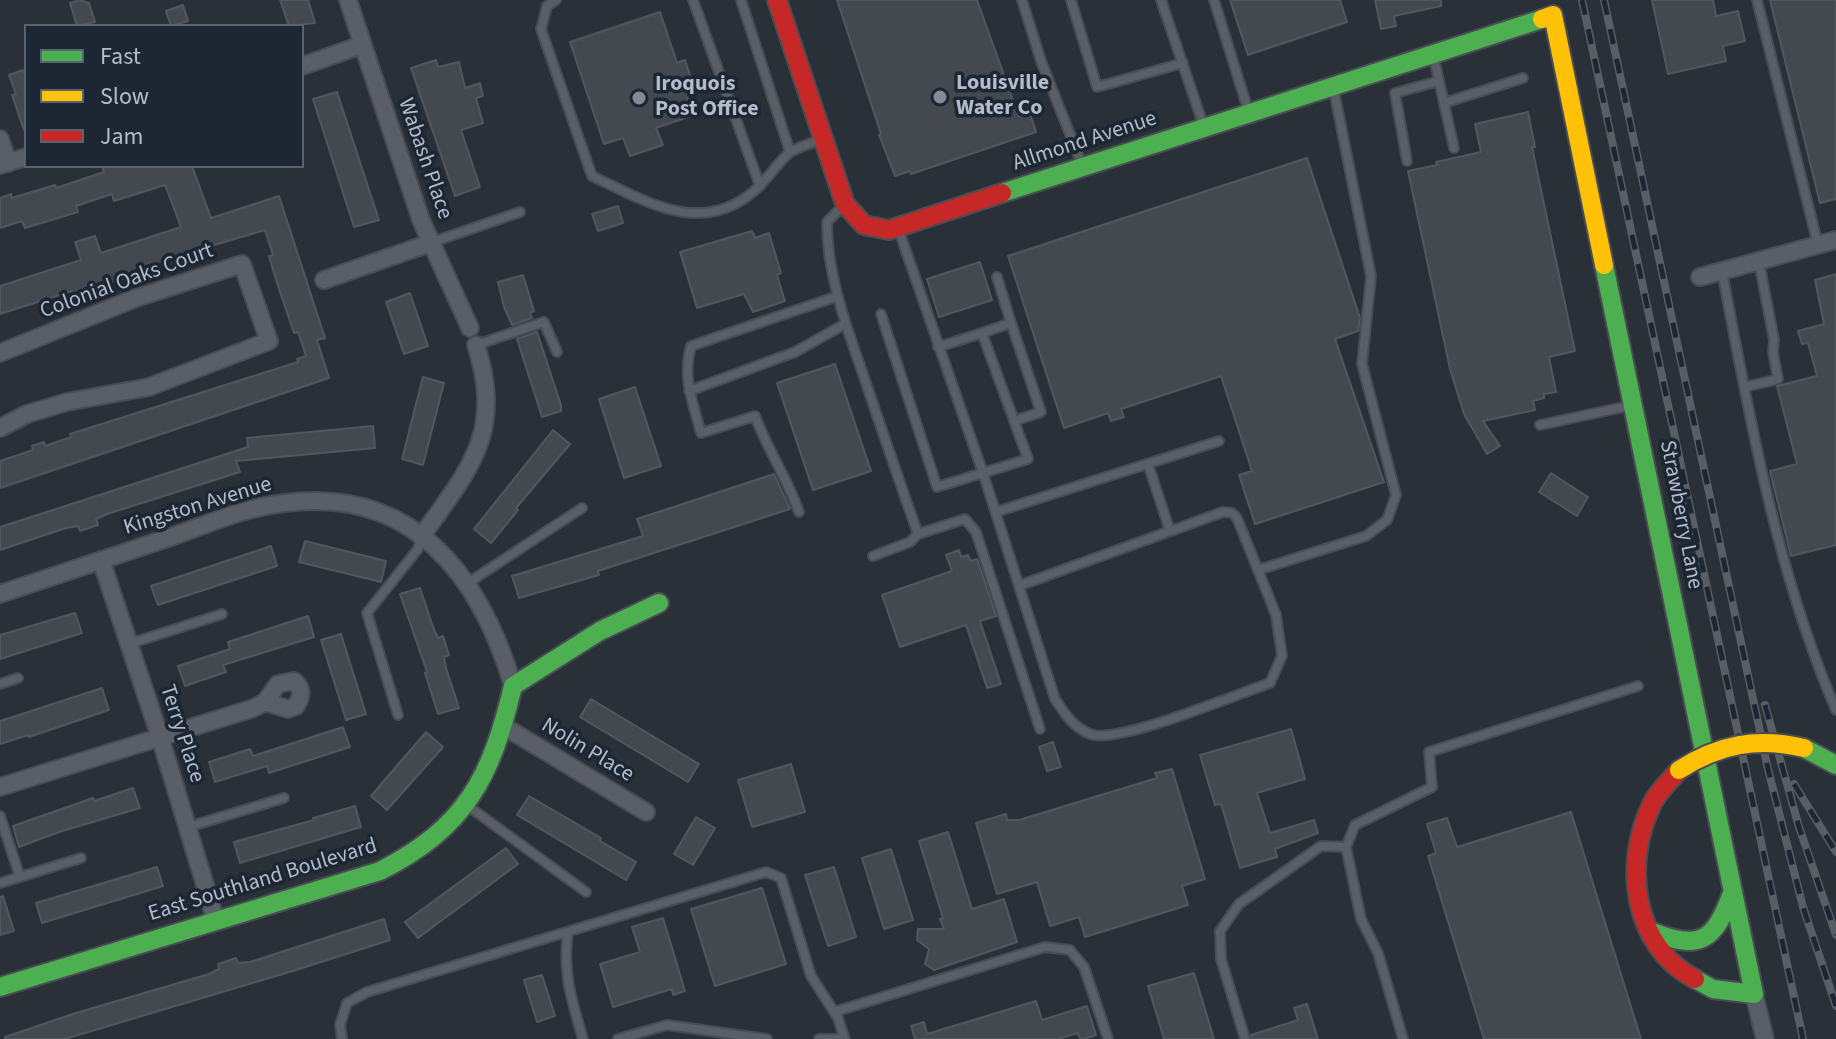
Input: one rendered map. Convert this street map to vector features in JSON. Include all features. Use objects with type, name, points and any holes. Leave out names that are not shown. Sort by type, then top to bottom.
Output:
[{"type":"street","name":"Wabash Place","points":[[348,0],[430,243],[470,328]]},
{"type":"street","points":[[777,0],[845,204]]},
{"type":"street","name":"Allmond Avenue","points":[[845,204],[864,225],[879,230],[897,228],[1433,54],[1551,7]]},
{"type":"street","name":"Strawberry Lane","points":[[1551,7],[1732,892],[1765,1039]]},
{"type":"street","points":[[304,65],[362,45]]},
{"type":"street","points":[[0,139],[4,164],[24,158]]},
{"type":"street","points":[[1700,277],[1836,240]]},
{"type":"street","points":[[324,280],[430,243]]},
{"type":"street","name":"Colonial Oaks Court","points":[[0,353],[136,298],[242,264],[269,341],[149,387],[67,402],[27,414],[0,428]]},
{"type":"street","points":[[421,537],[466,473],[483,435],[487,413],[486,384],[476,345]]},
{"type":"street","name":"Kingston Avenue","points":[[0,594],[266,506],[314,500],[365,508],[403,524],[421,537],[440,551],[468,583],[502,650],[513,686]]},
{"type":"street","name":"Terry Place","points":[[101,560],[160,737],[216,921]]},
{"type":"street","points":[[513,686],[611,625],[659,603]]},
{"type":"street","name":"East Southland Boulevard","points":[[0,987],[380,871],[408,859],[429,845],[467,805],[483,780],[505,727],[513,686]]},
{"type":"street","points":[[0,787],[265,702]]},
{"type":"street","name":"Nolin Place","points":[[505,727],[646,812]]},
{"type":"street","points":[[1754,994],[1734,995],[1707,986],[1691,978],[1658,948],[1635,897],[1633,877],[1637,835],[1657,794],[1679,770],[1711,751],[1745,741],[1771,741],[1804,748],[1836,765]]},
{"type":"street","points":[[1648,931],[1676,943],[1696,942],[1712,935],[1722,923],[1732,892]]},
{"type":"lane","points":[[556,0],[547,6],[541,29],[592,176],[674,212],[699,215],[724,209],[760,186],[790,152],[822,139]]},
{"type":"lane","points":[[693,0],[760,186]]},
{"type":"lane","points":[[741,0],[790,152]]},
{"type":"lane","points":[[1022,0],[1041,61],[1083,168]]},
{"type":"lane","points":[[1071,0],[1097,87],[1183,63]]},
{"type":"lane","points":[[1161,0],[1204,128]]},
{"type":"lane","points":[[1214,0],[1250,113]]},
{"type":"lane","points":[[1757,0],[1818,245]]},
{"type":"lane","points":[[1433,54],[1454,148]]},
{"type":"lane","points":[[1444,103],[1523,78]]},
{"type":"lane","points":[[1407,161],[1395,93],[1439,81]]},
{"type":"lane","points":[[1258,570],[1366,536],[1387,520],[1396,495],[1362,364],[1371,276],[1333,86]]},
{"type":"lane","points":[[845,204],[827,222],[827,254],[845,324],[918,534]]},
{"type":"lane","points":[[430,243],[520,212]]},
{"type":"lane","points":[[897,228],[1021,585],[1055,699],[1069,721],[1092,735],[1123,734],[1270,683],[1282,656],[1276,615],[1237,518],[1232,513],[1223,512],[1021,585]]},
{"type":"lane","points":[[1745,387],[1778,379],[1774,340],[1758,261]]},
{"type":"lane","points":[[1722,271],[1763,480],[1797,608],[1836,710]]},
{"type":"lane","points":[[997,277],[1041,412],[1014,421]]},
{"type":"lane","points":[[799,512],[789,483],[768,450],[755,416],[701,433],[689,391],[687,370],[691,346],[838,296]]},
{"type":"lane","points":[[881,314],[937,487],[1028,459],[982,333]]},
{"type":"lane","points":[[476,345],[544,322],[557,352]]},
{"type":"lane","points":[[938,347],[1011,323]]},
{"type":"lane","points":[[689,391],[795,352],[845,324]]},
{"type":"lane","points":[[1540,425],[1634,405]]},
{"type":"lane","points":[[996,512],[1219,441]]},
{"type":"lane","points":[[1148,464],[1170,531]]},
{"type":"lane","points":[[468,583],[582,508]]},
{"type":"lane","points":[[873,556],[910,542],[918,534],[965,519],[976,532],[1040,729]]},
{"type":"lane","points":[[398,715],[367,613],[418,549],[421,537]]},
{"type":"lane","points":[[129,644],[222,614]]},
{"type":"lane","points":[[0,684],[18,678]]},
{"type":"lane","points":[[1403,1039],[1378,953],[1361,919],[1346,847],[1355,825],[1432,787],[1429,752],[1638,686]]},
{"type":"lane","points":[[187,827],[284,798]]},
{"type":"lane","points":[[467,805],[586,892]]},
{"type":"lane","points":[[0,816],[20,877]]},
{"type":"lane","points":[[1245,1039],[1221,959],[1220,931],[1239,904],[1321,846],[1346,847]]},
{"type":"lane","points":[[0,883],[81,858]]},
{"type":"lane","points":[[342,1039],[340,1025],[347,1003],[367,992],[766,872],[781,878],[811,976],[834,1012],[844,1038],[819,1039]]},
{"type":"lane","points":[[568,932],[564,960],[583,1039]]},
{"type":"lane","points":[[834,1012],[1045,947],[1070,950],[1084,967],[1108,1039]]},
{"type":"lane","points":[[618,1039],[667,1025],[767,1039]]},
{"type":"building","points":[[80,0],[89,3],[95,22],[76,24],[70,3]]},
{"type":"building","points":[[280,0],[308,0],[315,23],[288,24]]},
{"type":"building","name":"Louisville Water Co","points":[[837,0],[977,0],[1019,117],[1027,114],[1031,117],[1036,132],[911,174],[910,171],[895,176]]},
{"type":"building","points":[[1230,0],[1340,0],[1347,22],[1248,55]]},
{"type":"building","points":[[1375,0],[1441,0],[1441,6],[1394,16],[1396,26],[1381,29]]},
{"type":"building","points":[[1652,0],[1713,0],[1716,16],[1738,11],[1745,41],[1723,46],[1726,61],[1668,74]]},
{"type":"building","points":[[1770,0],[1836,0],[1836,199],[1820,203]]},
{"type":"building","points":[[183,5],[188,21],[170,24],[166,11]]},
{"type":"building","name":"Iroquois Post Office","points":[[660,12],[677,63],[685,60],[691,78],[682,81],[694,115],[656,128],[663,145],[630,156],[623,138],[604,144],[570,42]]},
{"type":"building","points":[[436,60],[438,67],[459,62],[465,88],[480,83],[483,96],[476,98],[483,123],[461,130],[480,187],[455,196],[411,68]]},
{"type":"building","points":[[23,70],[24,73],[24,130],[12,95],[16,94],[9,75]]},
{"type":"building","points":[[337,92],[379,220],[354,227],[313,99]]},
{"type":"building","points":[[1528,112],[1535,147],[1532,147],[1575,351],[1549,357],[1556,392],[1544,394],[1544,398],[1533,401],[1535,410],[1483,421],[1500,446],[1487,454],[1464,414],[1450,369],[1408,171],[1481,152],[1475,124]]},
{"type":"building","points":[[1307,158],[1360,318],[1358,331],[1335,339],[1384,482],[1255,524],[1239,475],[1252,471],[1221,376],[1121,409],[1124,417],[1111,421],[1108,413],[1064,428],[1008,256]]},
{"type":"building","points":[[103,168],[193,168],[211,218],[279,196],[325,338],[317,340],[329,378],[0,488],[0,461],[33,450],[32,446],[44,442],[45,446],[71,437],[70,434],[298,362],[297,359],[306,356],[298,332],[294,333],[277,283],[265,230],[167,259],[168,263],[104,285],[73,294],[72,291],[0,314],[0,286],[81,260],[75,242],[95,236],[101,253],[181,227],[165,185],[114,201],[112,194],[76,206],[78,212],[25,228],[22,221],[0,228],[0,198],[11,194],[12,198],[55,185],[56,188],[104,172]]},
{"type":"building","points":[[618,206],[623,223],[598,231],[592,214]]},
{"type":"building","points":[[752,231],[755,238],[769,233],[781,273],[777,275],[785,301],[753,312],[744,294],[697,308],[680,252]]},
{"type":"building","points":[[980,262],[992,300],[939,317],[927,279]]},
{"type":"building","points":[[1836,274],[1836,545],[1791,556],[1770,471],[1797,464],[1777,386],[1817,376],[1808,343],[1802,344],[1798,331],[1824,324],[1815,280]]},
{"type":"building","points":[[523,275],[534,311],[530,313],[532,318],[512,325],[498,282]]},
{"type":"building","points":[[410,293],[428,346],[404,354],[386,302]]},
{"type":"building","points":[[537,332],[561,405],[561,411],[542,417],[517,339]]},
{"type":"building","points":[[835,364],[871,471],[813,490],[777,383]]},
{"type":"building","points":[[423,377],[444,383],[423,465],[402,459]]},
{"type":"building","points":[[635,387],[661,466],[624,478],[599,399]]},
{"type":"building","points":[[373,426],[375,448],[236,461],[240,472],[107,514],[96,519],[98,525],[80,531],[78,526],[66,528],[0,550],[0,527],[248,447],[247,438]]},
{"type":"building","points":[[553,430],[570,444],[491,543],[474,529]]},
{"type":"building","points":[[1551,473],[1588,497],[1577,516],[1539,492]]},
{"type":"building","points":[[774,474],[790,509],[598,571],[599,575],[519,598],[512,576],[643,536],[637,519]]},
{"type":"building","points":[[305,541],[386,561],[381,582],[299,562]]},
{"type":"building","points":[[271,546],[277,566],[158,605],[151,586]]},
{"type":"building","points":[[959,550],[961,557],[968,555],[971,561],[977,559],[996,616],[980,621],[1001,684],[987,688],[966,625],[900,647],[882,595],[952,571],[946,555]]},
{"type":"building","points":[[420,588],[438,638],[443,636],[449,655],[444,657],[446,668],[459,708],[438,714],[400,594]]},
{"type":"building","points":[[75,613],[82,633],[0,659],[0,635]]},
{"type":"building","points":[[308,616],[314,637],[223,665],[226,672],[185,686],[178,666],[230,649],[228,642]]},
{"type":"building","points":[[341,634],[366,714],[346,720],[321,640]]},
{"type":"building","points":[[102,688],[109,710],[0,744],[0,721]]},
{"type":"building","points":[[591,699],[699,764],[688,782],[580,717]]},
{"type":"building","points":[[343,727],[350,747],[269,773],[267,766],[215,782],[209,762],[250,749],[253,756]]},
{"type":"building","points":[[1291,729],[1305,779],[1257,793],[1270,833],[1314,820],[1318,833],[1275,849],[1277,857],[1240,868],[1221,804],[1215,805],[1200,755]]},
{"type":"building","points":[[426,732],[443,747],[387,810],[371,796]]},
{"type":"building","points":[[1053,742],[1061,767],[1047,771],[1039,747]]},
{"type":"building","points":[[791,764],[805,812],[752,827],[738,780]]},
{"type":"building","points":[[1172,769],[1205,879],[1182,886],[1188,905],[1085,937],[1079,917],[1050,926],[1037,882],[997,894],[976,823],[1006,814],[1007,820],[1019,820],[1157,778],[1155,773]]},
{"type":"building","points":[[133,788],[140,808],[19,847],[13,826],[93,798],[94,801]]},
{"type":"building","points":[[529,796],[636,862],[626,880],[517,815]]},
{"type":"building","points":[[355,806],[361,827],[240,863],[234,842]]},
{"type":"building","points":[[1571,812],[1641,1039],[1484,1039],[1428,856],[1436,853],[1427,824],[1447,818],[1457,847]]},
{"type":"building","points":[[696,817],[715,828],[693,865],[674,854]]},
{"type":"building","points":[[948,832],[972,909],[1004,899],[1017,942],[934,970],[925,964],[929,949],[917,940],[918,929],[944,929],[940,919],[943,918],[919,841]]},
{"type":"building","points":[[506,848],[518,864],[418,938],[405,922]]},
{"type":"building","points":[[891,849],[913,920],[884,929],[862,858]]},
{"type":"building","points":[[157,867],[163,886],[42,923],[36,903]]},
{"type":"building","points":[[834,867],[856,937],[828,946],[805,875]]},
{"type":"building","points":[[762,888],[786,964],[715,986],[691,909]]},
{"type":"building","points":[[3,896],[14,931],[0,935],[0,897]]},
{"type":"building","points":[[663,918],[685,991],[673,995],[672,989],[613,1007],[600,964],[640,952],[632,927]]},
{"type":"building","points":[[384,919],[390,940],[296,970],[65,1039],[5,1039],[76,1013],[209,974],[219,969],[218,964],[236,958],[238,963],[250,962]]},
{"type":"building","points":[[1194,973],[1214,1039],[1164,1039],[1148,986]]},
{"type":"building","points":[[542,975],[555,1016],[537,1022],[524,980]]},
{"type":"building","points":[[1036,1001],[1042,1020],[1087,1006],[1096,1035],[1084,1039],[1080,1039],[1078,1033],[1058,1039],[915,1039],[911,1026],[924,1022],[927,1034]]},
{"type":"building","points":[[1307,1004],[1318,1039],[1252,1039],[1251,1035],[1298,1020],[1294,1008]]},
{"type":"railway","points":[[1582,0],[1803,1039]]},
{"type":"railway","points":[[1604,0],[1768,769],[1803,907],[1836,1006]]},
{"type":"railway","points":[[1765,705],[1799,827],[1836,935]]},
{"type":"railway","points":[[1794,784],[1836,852]]},
{"type":"traffic: fast","points":[[1002,193],[1542,19]]},
{"type":"traffic: fast","points":[[1604,265],[1754,994],[1713,989],[1695,979]]},
{"type":"traffic: fast","points":[[0,987],[380,871],[410,854],[454,817],[470,796],[495,748],[513,686],[600,631],[659,603]]},
{"type":"traffic: fast","points":[[1804,748],[1836,765]]},
{"type":"traffic: fast","points":[[1650,931],[1681,940],[1703,938],[1719,922],[1732,893]]},
{"type":"traffic: slow","points":[[1542,19],[1553,15],[1604,265]]},
{"type":"traffic: slow","points":[[1679,770],[1709,754],[1739,745],[1771,743],[1804,748]]},
{"type":"traffic: jam","points":[[777,0],[845,204],[864,225],[889,230],[1002,193]]},
{"type":"traffic: jam","points":[[1679,770],[1652,804],[1643,827],[1636,877],[1646,925],[1658,946],[1674,964],[1695,979]]},
{"type":"place","name":"Louisville Water Co","points":[[940,97]]},
{"type":"place","name":"Iroquois Post Office","points":[[639,98]]}]
